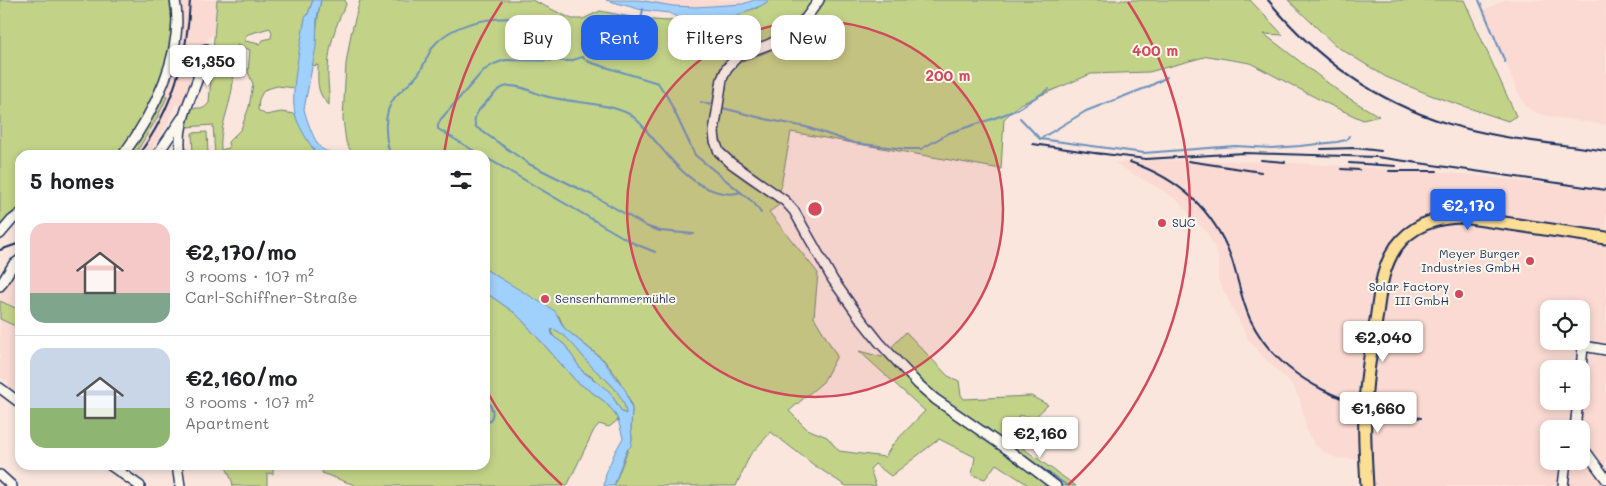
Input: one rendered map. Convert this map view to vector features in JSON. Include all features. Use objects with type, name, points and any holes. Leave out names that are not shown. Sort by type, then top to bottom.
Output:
[{"type":"main road","points":[[1367,486],[1365,414],[1367,379],[1383,276],[1389,259],[1398,246],[1416,228],[1437,219],[1450,217],[1462,217],[1606,238]]},
{"type":"street","points":[[127,150],[143,125],[165,78],[176,34],[177,15],[175,0]]},
{"type":"street","points":[[819,0],[806,18],[790,32],[770,44],[738,56],[726,68],[722,79],[714,132],[719,152],[731,163],[785,201],[794,211],[833,280],[860,318],[879,342],[918,384],[935,399],[1010,451],[1056,486]]},
{"type":"street","points":[[160,150],[182,118],[201,73],[206,49]]},
{"type":"street","points":[[181,150],[182,118]]},
{"type":"street","points":[[0,234],[15,218]]},
{"type":"street","points":[[0,286],[15,264]]},
{"type":"street","points":[[1582,360],[1583,346],[1606,350]]},
{"type":"street","points":[[0,388],[15,399]]},
{"type":"street","points":[[1590,458],[1606,480]]},
{"type":"street","points":[[117,470],[140,486]]},
{"type":"street","points":[[177,470],[180,486]]},
{"type":"street","points":[[1563,486],[1565,470]]},
{"type":"street","points":[[0,475],[12,486]]},
{"type":"shaded area","points":[[178,0],[217,0],[214,32],[203,44],[201,59],[183,107],[176,103],[167,125],[150,150],[136,150],[166,97],[160,94]]},
{"type":"shaded area","points":[[639,0],[754,0],[743,4],[696,7],[673,6]]},
{"type":"shaded area","points":[[1505,0],[1606,0],[1606,125],[1547,116],[1534,112],[1526,106],[1518,93],[1484,10]]},
{"type":"shaded area","points":[[1157,160],[1275,162],[1452,173],[1606,191],[1606,486],[1371,486],[1374,457],[1358,459],[1337,458],[1327,454],[1315,445],[1307,431],[1300,400],[1292,384],[1264,358],[1249,340],[1218,280],[1218,256],[1207,232],[1175,198],[1115,163]]},
{"type":"shaded area","points":[[15,268],[15,394],[7,388],[9,382],[0,377],[0,290]]},
{"type":"green space","points":[[0,0],[178,0],[179,11],[160,93],[167,97],[156,120],[138,150],[15,150],[15,211],[0,231]]},
{"type":"green space","points":[[217,0],[313,0],[305,18],[296,88],[277,86],[264,90],[259,99],[258,110],[266,115],[281,112],[295,114],[315,150],[221,150],[215,150],[213,125],[186,127],[190,108],[204,108],[209,103]],"holes":[[[270,28],[272,32],[271,38],[263,40],[260,44],[245,41],[245,37],[248,34]],[[237,45],[250,50],[248,72],[253,84],[249,107],[241,129],[228,142],[229,148],[221,150],[221,134],[231,97]]]},
{"type":"green space","points":[[321,0],[345,0],[346,5],[333,36],[330,52],[328,74],[329,105],[320,92],[318,65],[312,66]]},
{"type":"green space","points":[[360,0],[532,0],[564,15],[505,15],[505,60],[571,60],[571,19],[581,19],[581,60],[658,60],[658,20],[668,21],[668,60],[725,60],[714,91],[710,127],[710,139],[715,154],[733,171],[779,205],[769,212],[818,273],[814,317],[837,356],[823,382],[789,411],[807,429],[827,437],[839,451],[885,457],[893,444],[925,411],[859,351],[882,357],[906,332],[948,376],[959,381],[961,395],[964,399],[1031,396],[1048,405],[1034,418],[1019,415],[1007,437],[1076,486],[1030,486],[996,464],[985,479],[972,475],[975,457],[939,439],[891,476],[875,464],[870,469],[876,486],[846,486],[814,465],[771,432],[750,455],[736,486],[614,486],[632,439],[632,409],[630,401],[618,378],[604,360],[564,328],[559,316],[490,272],[490,150],[350,150],[346,142],[343,119],[346,64],[351,34]]},
{"type":"green space","points":[[769,0],[813,0],[802,15],[771,15],[771,38],[761,42],[761,15],[730,15],[757,8]]},
{"type":"green space","points":[[825,0],[1250,0],[1283,35],[1264,34],[1345,96],[1379,116],[1363,120],[1250,63],[1208,56],[1149,72],[1091,74],[1020,104],[1004,119],[1001,169],[791,132],[780,191],[737,163],[723,148],[719,136],[726,84],[734,65],[745,60],[761,60],[761,54],[771,50],[771,60],[845,60],[845,15],[815,15]]},
{"type":"green space","points":[[1288,0],[1464,0],[1516,116],[1508,121],[1433,96],[1386,77],[1336,46]]},
{"type":"green space","points":[[600,11],[620,15],[592,15]]},
{"type":"green space","points":[[207,132],[208,150],[193,150],[192,133]]},
{"type":"green space","points":[[490,296],[515,313],[576,381],[604,401],[614,412],[618,420],[609,427],[599,424],[594,430],[567,486],[357,486],[322,473],[322,470],[490,470]]},
{"type":"green space","points":[[0,301],[15,308],[15,326],[0,319]]},
{"type":"green space","points":[[552,329],[564,335],[590,365],[613,386],[623,401],[626,414],[622,412],[613,397],[592,377],[582,371],[565,345],[553,336]]},
{"type":"green space","points":[[227,470],[273,470],[273,474],[267,473],[267,486],[233,486]]},
{"type":"water","points":[[313,0],[321,0],[317,18],[316,47],[304,109],[311,130],[319,146],[324,150],[314,150],[295,114],[294,92],[297,66],[305,18]]},
{"type":"water","points":[[606,0],[639,0],[673,6],[696,7],[769,0],[740,15],[673,15],[642,10]]},
{"type":"water","points":[[490,272],[555,311],[564,328],[603,360],[626,391],[632,409],[632,439],[631,446],[626,451],[614,486],[604,486],[606,473],[623,438],[614,412],[604,401],[576,381],[515,313],[490,296]],"holes":[[[552,329],[563,335],[590,365],[613,386],[622,400],[626,414],[622,412],[609,391],[582,371],[565,345],[553,336],[551,331]]]},
{"type":"waterway","points":[[1479,0],[1505,62]]},
{"type":"waterway","points":[[642,15],[643,9]]},
{"type":"waterway","points":[[389,150],[386,125],[388,110],[395,97],[417,76],[433,46],[457,29],[485,20],[505,18]]},
{"type":"waterway","points":[[473,150],[438,129],[438,125],[441,119],[483,71],[505,60],[570,61],[582,57],[589,62],[658,83],[668,98],[695,155],[754,203],[761,213]]},
{"type":"waterway","points":[[1040,139],[1086,111],[1148,87],[1167,77]]},
{"type":"waterway","points":[[694,234],[660,231],[648,227],[592,195],[529,164],[476,127],[475,118],[477,114],[496,92],[508,86],[521,87],[551,98],[600,105],[622,111],[636,119],[680,169],[697,183],[721,193],[732,194],[741,192]]},
{"type":"waterway","points":[[723,108],[806,127],[854,143],[921,149],[949,133],[1016,110],[1049,89]]},
{"type":"waterway","points":[[701,102],[711,105]]},
{"type":"waterway","points":[[1020,118],[1040,139],[1144,153],[1235,146],[1272,148],[1300,146],[1337,142],[1346,140],[1349,136]]},
{"type":"waterway","points":[[490,160],[633,243],[655,252]]},
{"type":"waterway","points":[[490,405],[492,409],[490,420]]},
{"type":"waterway","points":[[987,428],[998,438]]},
{"type":"waterway","points":[[1017,451],[1068,486]]},
{"type":"railway","points":[[142,150],[160,120],[176,82],[186,41],[190,0]]},
{"type":"railway","points":[[1268,0],[1286,21],[1326,58],[1348,75],[1395,103],[1446,123],[1485,133],[1606,151]]},
{"type":"railway","points":[[1033,144],[1101,154]]},
{"type":"railway","points":[[1321,149],[1355,148],[1381,151]]},
{"type":"railway","points":[[1096,153],[1146,159],[1244,153],[1377,157],[1606,190]]},
{"type":"railway","points":[[1261,160],[1285,162]]},
{"type":"railway","points":[[1188,161],[1261,172]]},
{"type":"railway","points":[[1130,162],[1178,186],[1204,210],[1214,224],[1231,257],[1250,319],[1264,342],[1281,361],[1300,377],[1346,400],[1371,408],[1421,418]]},
{"type":"railway","points":[[1349,163],[1396,166]]},
{"type":"railway","points":[[1341,169],[1359,170]]},
{"type":"railway","points":[[1389,171],[1437,171]]},
{"type":"railway","points":[[0,250],[15,245]]},
{"type":"place","name":"SUC","points":[[1162,223]]},
{"type":"place","name":"Meyer Burger Industries GmbH","points":[[1530,261]]},
{"type":"place","name":"Solar Factory III GmbH","points":[[1459,294]]},
{"type":"place","name":"Sensenhammermühle","points":[[545,299]]}]
